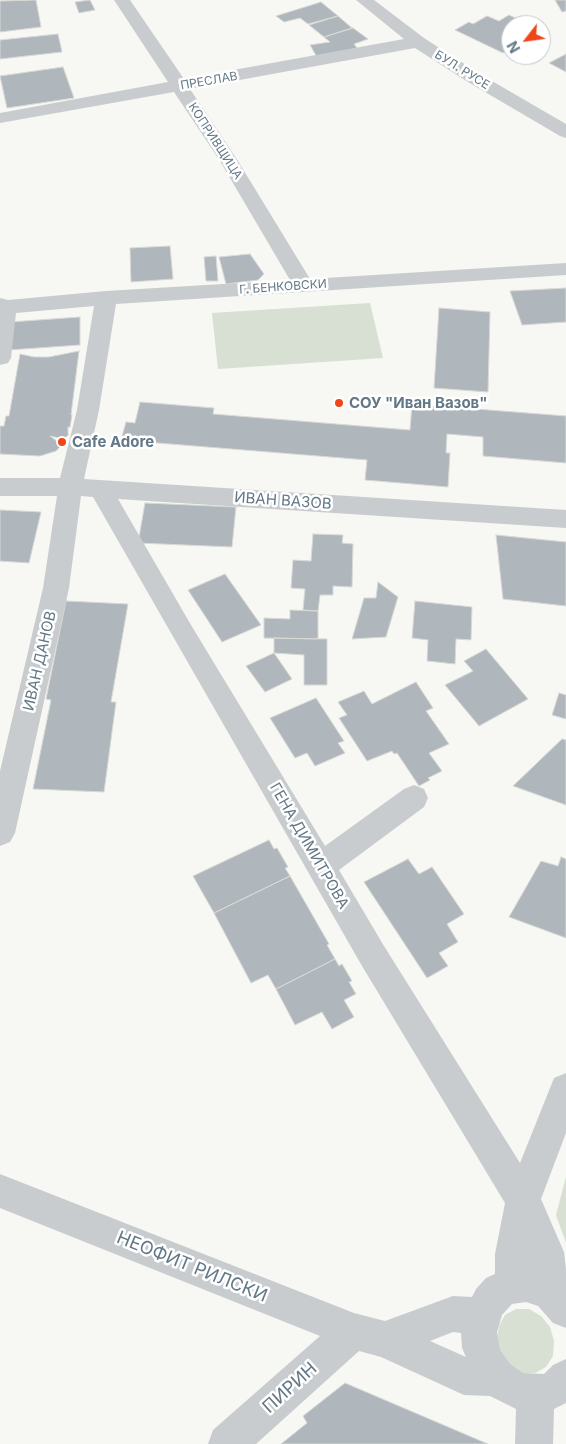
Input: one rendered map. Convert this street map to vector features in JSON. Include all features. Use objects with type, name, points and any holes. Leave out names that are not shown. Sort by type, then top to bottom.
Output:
[{"type":"street","name":"КОПРИВЩИЦА","points":[[122,0],[229,161],[304,286]]},
{"type":"street","name":"БУЛ. РУСЕ","points":[[364,0],[418,42],[474,78],[566,132]]},
{"type":"street","name":"ПРЕСЛАВ","points":[[0,118],[180,87],[418,42]]},
{"type":"street","name":"Г. БЕНКОВСКИ","points":[[2,307],[106,298],[566,269]]},
{"type":"street","points":[[70,487],[88,410],[106,298]]},
{"type":"street","points":[[0,358],[2,307]]},
{"type":"street","name":"ИВАН ВАЗОВ","points":[[0,487],[70,487],[566,519]]},
{"type":"street","name":"ИВАН ДАНОВ","points":[[0,833],[56,588],[70,487]]},
{"type":"street","name":"ГЕНА ДИМИТРОВА","points":[[100,489],[373,956],[487,1139],[522,1200],[546,1252],[561,1301]]},
{"type":"street","points":[[321,866],[414,798]]},
{"type":"street","points":[[513,1285],[513,1254],[522,1200],[566,1090]]},
{"type":"street","name":"НЕОФИТ РИЛСКИ","points":[[0,1191],[369,1336],[464,1376],[497,1377]]},
{"type":"street","points":[[534,1444],[550,1386],[521,1392],[508,1386],[497,1377],[487,1364],[481,1348],[479,1332],[482,1316],[489,1302],[500,1291],[513,1285],[526,1284],[538,1287],[561,1301]]},
{"type":"street","points":[[369,1336],[453,1314],[482,1316]]},
{"type":"street","name":"ПИРИН","points":[[227,1444],[369,1336]]},
{"type":"shaded area","points":[[370,303],[383,358],[218,369],[212,313]]},
{"type":"shaded area","points":[[566,1177],[566,1243],[556,1215]]},
{"type":"shaded area","points":[[516,1309],[529,1309],[541,1316],[550,1327],[554,1341],[553,1356],[546,1367],[535,1373],[522,1373],[510,1366],[501,1355],[497,1340],[499,1326],[505,1315]]},
{"type":"building","points":[[36,0],[41,27],[0,32],[0,1]]},
{"type":"building","points":[[90,0],[95,10],[79,13],[75,2]]},
{"type":"building","points":[[555,0],[566,0],[566,11],[562,12]]},
{"type":"building","points":[[321,2],[338,16],[308,24],[300,18],[284,22],[276,16]]},
{"type":"building","points":[[338,16],[352,28],[324,37],[309,25]]},
{"type":"building","points":[[487,16],[499,21],[501,20],[501,52],[455,30],[469,22],[473,24]]},
{"type":"building","points":[[353,28],[368,39],[354,44],[359,51],[317,57],[310,45],[330,42],[324,37]]},
{"type":"building","points":[[58,34],[62,52],[0,59],[0,40]]},
{"type":"building","points":[[566,54],[566,72],[551,64],[551,62]]},
{"type":"building","points":[[63,67],[74,98],[7,108],[0,76]]},
{"type":"building","points":[[170,246],[173,279],[131,282],[130,248]]},
{"type":"building","points":[[250,254],[264,274],[258,280],[226,284],[219,257]]},
{"type":"building","points":[[216,256],[218,281],[206,281],[204,257]]},
{"type":"building","points":[[566,288],[566,322],[522,325],[510,291]]},
{"type":"building","points":[[439,308],[490,312],[488,392],[434,388]]},
{"type":"building","points":[[80,317],[80,345],[9,350],[10,322]]},
{"type":"building","points":[[79,351],[72,415],[70,427],[68,427],[69,434],[64,439],[50,436],[62,445],[56,451],[40,456],[0,454],[0,426],[4,426],[6,416],[9,416],[20,354],[34,357],[49,357]]},
{"type":"building","points":[[140,402],[214,408],[213,414],[410,430],[412,404],[566,416],[566,463],[483,456],[483,437],[447,434],[446,453],[450,453],[448,487],[365,480],[367,460],[121,440],[126,422],[135,423]]},
{"type":"building","points":[[145,503],[236,507],[232,547],[138,543]]},
{"type":"building","points":[[0,510],[41,512],[29,563],[0,561]]},
{"type":"building","points":[[313,534],[343,535],[342,543],[353,544],[352,587],[333,586],[333,595],[320,595],[318,611],[303,610],[305,589],[291,588],[293,560],[311,561]]},
{"type":"building","points":[[496,535],[566,542],[566,606],[503,599]]},
{"type":"building","points":[[225,574],[261,625],[222,642],[188,590]]},
{"type":"building","points":[[378,582],[398,597],[386,637],[352,639],[364,598],[376,598]]},
{"type":"building","points":[[66,601],[128,604],[111,702],[116,702],[104,792],[33,789],[51,700],[46,699]]},
{"type":"building","points":[[415,601],[472,607],[471,640],[456,639],[455,664],[427,661],[428,640],[412,638]]},
{"type":"building","points":[[290,610],[318,611],[318,639],[264,638],[264,618],[290,619]]},
{"type":"building","points":[[274,638],[327,639],[327,685],[304,685],[304,655],[274,653]]},
{"type":"building","points":[[486,649],[528,699],[479,726],[445,685],[473,671],[464,661]]},
{"type":"building","points":[[274,653],[292,679],[265,692],[246,666]]},
{"type":"building","points":[[416,682],[433,708],[426,711],[449,744],[429,753],[442,771],[428,778],[430,780],[419,786],[397,753],[394,754],[392,751],[367,761],[339,718],[347,715],[338,702],[364,691],[372,704]]},
{"type":"building","points":[[559,693],[566,695],[566,719],[552,715]]},
{"type":"building","points":[[316,698],[344,741],[338,743],[345,753],[315,766],[307,753],[295,758],[270,718]]},
{"type":"building","points":[[562,739],[566,740],[566,805],[513,786]]},
{"type":"building","points":[[269,840],[274,849],[277,848],[288,867],[285,868],[290,876],[214,913],[193,876]]},
{"type":"building","points":[[561,857],[566,859],[566,938],[509,917],[541,861],[558,866]]},
{"type":"building","points":[[408,859],[419,874],[432,867],[464,914],[447,924],[458,942],[439,953],[448,966],[427,978],[364,882]]},
{"type":"building","points":[[290,876],[329,944],[327,945],[335,959],[276,989],[268,975],[251,983],[214,913]]},
{"type":"building","points":[[335,959],[339,966],[342,964],[352,981],[349,982],[356,994],[344,1000],[354,1017],[332,1029],[322,1012],[295,1025],[276,989]]},
{"type":"building","points":[[345,1383],[488,1444],[281,1444],[307,1423],[303,1416]]},
{"type":"place","name":"СОУ \"Иван Вазов\"","points":[[339,403]]},
{"type":"place","name":"Cafe Adore","points":[[62,442]]}]
